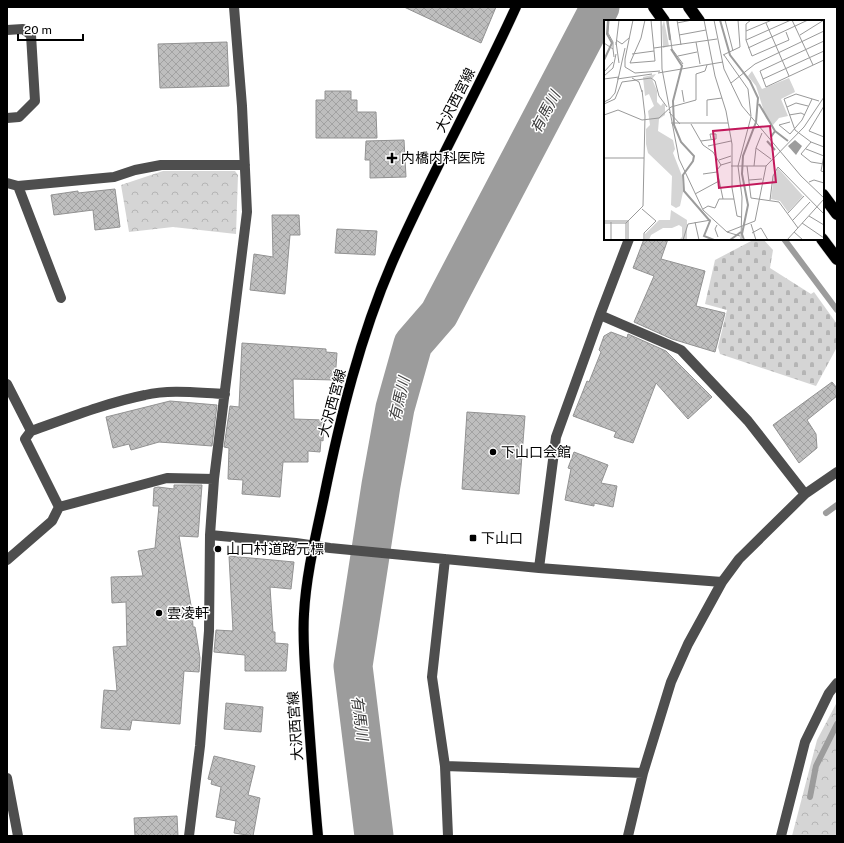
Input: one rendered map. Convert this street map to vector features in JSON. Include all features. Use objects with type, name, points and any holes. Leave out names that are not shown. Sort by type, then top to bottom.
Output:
[{"type":"highway","points":[[654,7],[663,20]]},
{"type":"highway","points":[[689,7],[697,20]]},
{"type":"highway","points":[[824,196],[837,214]]},
{"type":"highway","points":[[823,240],[837,259]]},
{"type":"main road","name":"大沢西宮線","points":[[318,836],[303,650],[304,611],[314,546],[329,469],[362,345],[379,296],[437,166],[516,7]]},
{"type":"street","points":[[189,836],[200,746],[208,638],[210,535],[214,479],[247,212],[242,106],[234,7]]},
{"type":"street","points":[[7,30],[23,30],[31,35],[35,101],[19,117],[7,118]]},
{"type":"street","points":[[7,183],[18,186],[114,177],[135,170],[161,165],[245,165]]},
{"type":"street","points":[[18,186],[61,298]]},
{"type":"street","points":[[539,568],[556,437],[629,240]]},
{"type":"street","points":[[600,315],[680,350],[748,422],[805,494]]},
{"type":"street","points":[[7,384],[30,431]]},
{"type":"street","points":[[59,507],[25,439],[30,431],[146,394],[182,392],[225,394]]},
{"type":"street","points":[[628,836],[643,773],[671,682],[688,644],[722,582],[739,559],[805,494],[837,472]]},
{"type":"street","points":[[7,560],[52,521],[59,507],[167,478],[214,479]]},
{"type":"street","points":[[210,535],[539,568],[722,582]]},
{"type":"street","points":[[445,559],[432,676],[445,766],[448,836]]},
{"type":"street","points":[[781,836],[805,742],[829,693],[837,683]]},
{"type":"street","points":[[445,766],[643,773]]},
{"type":"street","points":[[7,778],[18,836]]},
{"type":"green space","points":[[163,171],[235,171],[238,175],[236,234],[173,227],[129,232],[121,185]]},
{"type":"green space","points":[[753,240],[764,240],[773,250],[770,268],[811,294],[814,292],[837,324],[837,347],[816,386],[720,354],[718,347],[727,310],[705,304],[715,260]]},
{"type":"green space","points":[[837,702],[837,836],[792,836],[817,740]]},
{"type":"building","points":[[404,7],[496,7],[481,43]]},
{"type":"building","points":[[227,42],[229,86],[160,88],[158,44]]},
{"type":"building","points":[[325,91],[351,91],[351,100],[357,100],[357,112],[376,112],[377,138],[316,138],[316,100],[325,100]]},
{"type":"building","points":[[404,140],[406,177],[370,178],[370,160],[365,160],[366,141]]},
{"type":"building","points":[[115,189],[120,227],[95,230],[93,210],[54,215],[51,195],[78,191],[78,193]]},
{"type":"building","points":[[272,215],[299,215],[300,235],[290,235],[285,294],[250,290],[254,254],[273,257]]},
{"type":"building","points":[[337,229],[377,231],[375,255],[335,253]]},
{"type":"building","points":[[644,240],[668,240],[661,259],[705,271],[696,306],[725,313],[715,352],[672,339],[634,322],[654,276],[633,268]]},
{"type":"building","points":[[611,332],[627,338],[628,334],[666,351],[712,397],[688,419],[656,383],[633,443],[614,437],[616,432],[573,416],[587,381],[589,382],[601,352],[599,350],[604,336]]},
{"type":"building","points":[[242,343],[326,349],[326,352],[337,353],[335,380],[293,379],[294,419],[324,420],[323,441],[321,440],[320,452],[308,451],[308,462],[283,462],[280,497],[242,494],[243,480],[228,479],[229,448],[224,447],[230,406],[239,407]]},
{"type":"building","points":[[832,382],[837,388],[837,396],[807,420],[816,434],[817,448],[799,463],[773,425]]},
{"type":"building","points":[[170,401],[217,405],[212,446],[159,442],[131,450],[129,444],[113,448],[106,417]]},
{"type":"building","name":"下山口会館","points":[[467,412],[525,416],[519,494],[462,489]]},
{"type":"building","points":[[574,452],[608,465],[601,483],[617,486],[613,507],[594,503],[594,506],[565,500],[571,469],[568,468]]},
{"type":"building","points":[[174,485],[202,485],[198,537],[179,536],[192,611],[193,627],[195,627],[200,658],[199,672],[184,671],[180,724],[132,720],[130,730],[101,728],[104,690],[117,691],[113,647],[127,646],[126,602],[112,603],[111,577],[143,576],[138,551],[155,548],[159,506],[153,506],[154,488],[174,489]]},
{"type":"building","points":[[229,556],[294,562],[291,589],[270,587],[275,643],[288,644],[286,671],[245,671],[245,655],[214,652],[216,630],[233,631]]},
{"type":"building","points":[[226,703],[263,707],[261,732],[224,729]]},
{"type":"building","points":[[214,756],[255,766],[248,795],[260,798],[253,836],[234,833],[236,821],[216,817],[221,787],[211,784],[212,780],[208,779]]},
{"type":"building","points":[[177,816],[178,836],[135,836],[134,818]]},
{"type":"waterway","name":"有馬川","points":[[374,836],[353,666],[381,485],[395,408],[413,344],[439,314],[600,7]]},
{"type":"waterway","points":[[785,240],[837,310]]},
{"type":"waterway","points":[[826,513],[837,505]]},
{"type":"waterway","points":[[810,797],[816,766],[837,724]]},
{"type":"place","name":"内橋内科医院","points":[[392,158]]},
{"type":"place","name":"下山口会館","points":[[493,452]]},
{"type":"place","name":"下山口","points":[[473,538]]},
{"type":"place","name":"山口村道路元標","points":[[218,549]]},
{"type":"place","name":"雲凌軒","points":[[159,613]]}]
